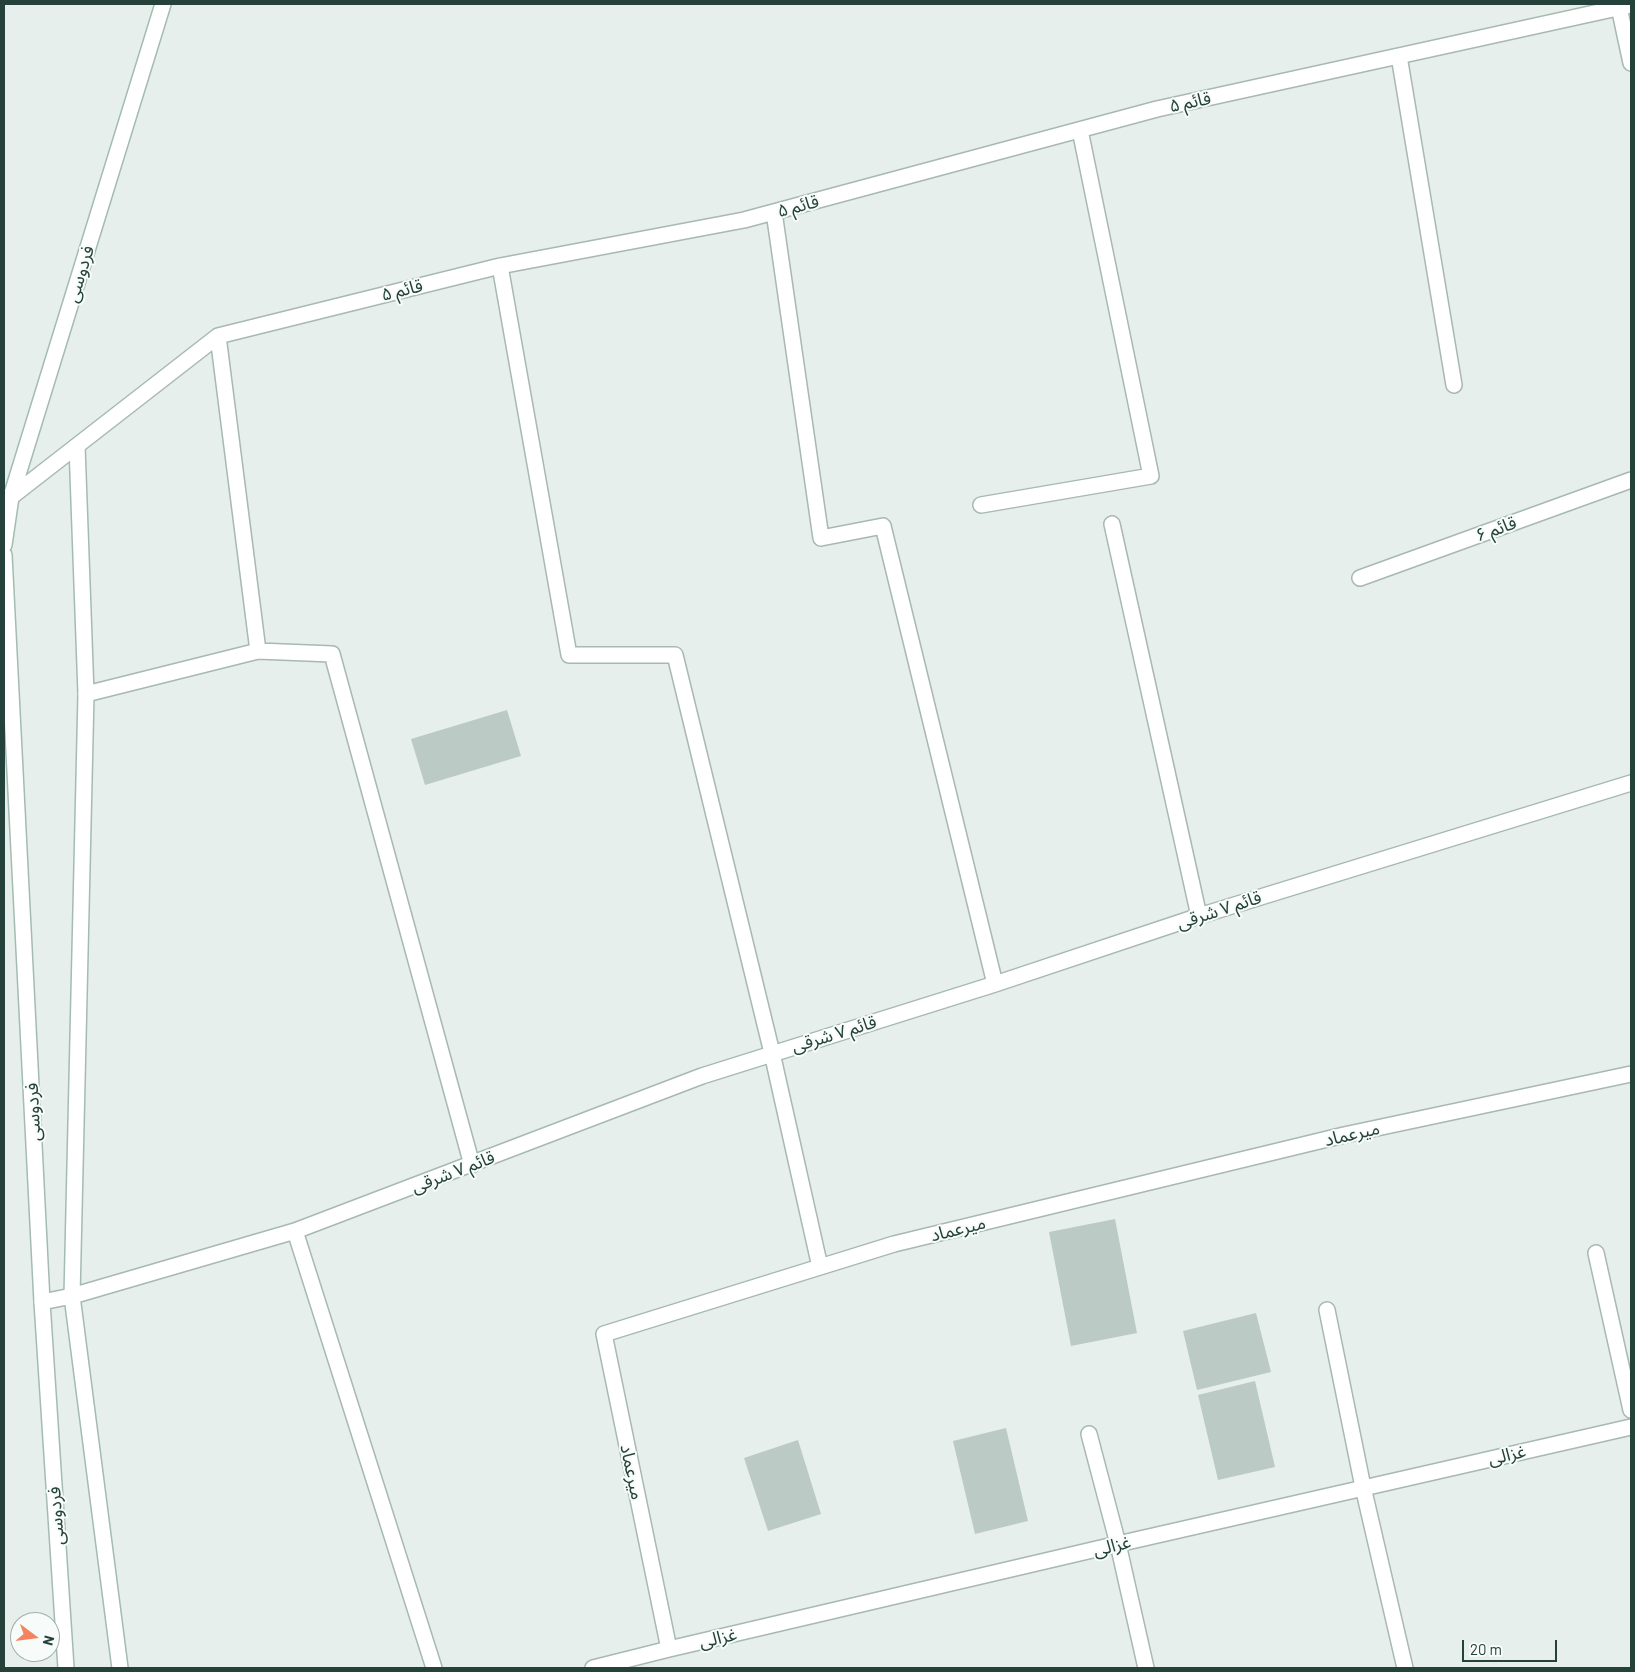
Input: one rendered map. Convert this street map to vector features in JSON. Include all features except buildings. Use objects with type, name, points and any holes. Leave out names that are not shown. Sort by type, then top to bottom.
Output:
[{"type":"street","name":"فردوسی","points":[[4,545],[8,497],[163,4]]},
{"type":"street","name":"قائم ۵","points":[[8,497],[77,446],[218,336],[500,266],[744,220],[1157,109],[1625,6]]},
{"type":"street","points":[[1625,6],[1631,63]]},
{"type":"street","points":[[1399,56],[1454,385]]},
{"type":"street","points":[[981,505],[1151,476],[1080,130]]},
{"type":"street","points":[[774,212],[821,538],[883,526],[995,984]]},
{"type":"street","points":[[500,266],[569,655],[675,655],[772,1053],[820,1267]]},
{"type":"street","points":[[218,336],[258,651]]},
{"type":"street","points":[[77,446],[86,694],[72,1296],[120,1668]]},
{"type":"street","name":"قائم ۶","points":[[1360,578],[1631,480]]},
{"type":"street","points":[[1112,524],[1199,916]]},
{"type":"street","name":"فردوسی","points":[[4,555],[42,1302],[66,1668]]},
{"type":"street","points":[[86,694],[258,651],[332,654],[472,1165]]},
{"type":"street","name":"قائم ۷ شرقی","points":[[42,1302],[72,1296],[295,1231],[702,1076],[995,984],[1199,916],[1631,782]]},
{"type":"street","name":"میرعماد","points":[[669,1649],[604,1334],[894,1244],[1344,1135],[1631,1074]]},
{"type":"street","points":[[295,1231],[434,1668]]},
{"type":"street","points":[[1596,1253],[1631,1410]]},
{"type":"street","points":[[1327,1310],[1362,1487],[1405,1668]]},
{"type":"street","name":"غزالی","points":[[594,1668],[1362,1487],[1631,1427]]},
{"type":"street","points":[[1089,1434],[1118,1544],[1146,1668]]}]
